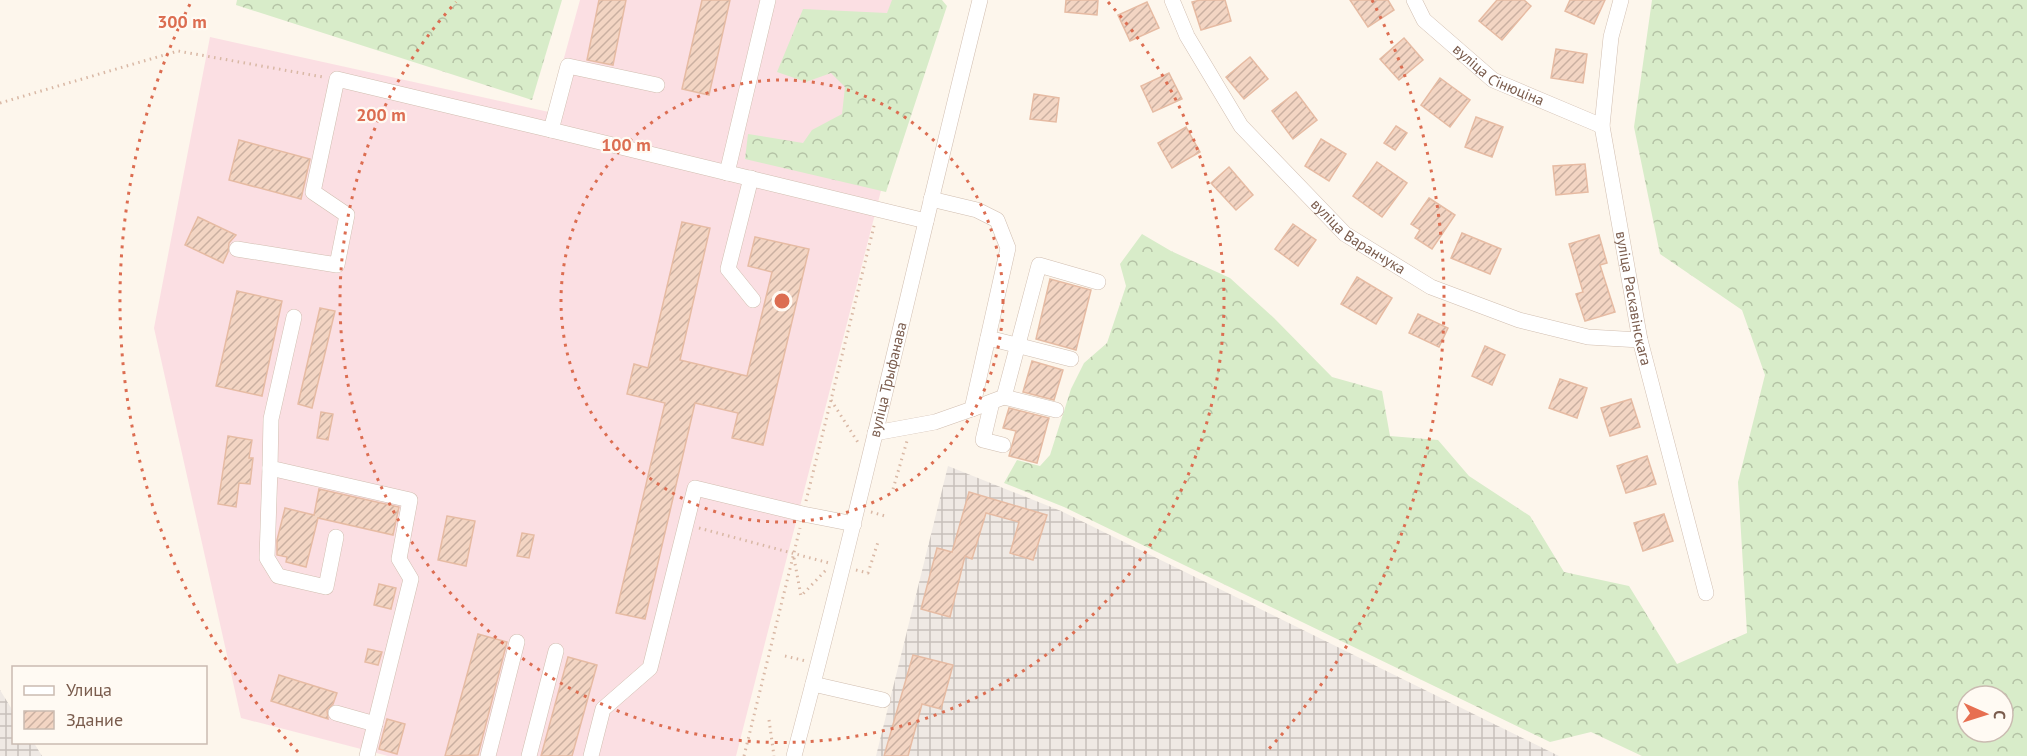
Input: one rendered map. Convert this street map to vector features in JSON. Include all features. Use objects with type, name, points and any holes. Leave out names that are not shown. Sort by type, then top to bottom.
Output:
[{"type":"street","points":[[727,172],[768,0]]},
{"type":"street","name":"вуліца Трыфанава","points":[[794,756],[854,524],[980,0]]},
{"type":"street","name":"вуліца Варанчука","points":[[1172,0],[1187,36],[1241,126],[1345,234],[1431,287],[1519,320],[1587,337],[1640,340]]},
{"type":"street","name":"вуліца Сінюціна","points":[[1413,0],[1424,20],[1493,80],[1602,126]]},
{"type":"street","name":"вуліца Раскавінскага","points":[[1621,0],[1611,37],[1602,126],[1640,340],[1706,593]]},
{"type":"street","points":[[551,130],[568,66],[657,85]]},
{"type":"street","points":[[237,249],[337,265],[348,215],[313,192],[337,79],[926,221]]},
{"type":"street","points":[[751,178],[728,269],[753,300]]},
{"type":"street","points":[[931,199],[978,210],[997,220],[1008,248],[972,409]]},
{"type":"street","points":[[1003,445],[983,440],[1018,345],[1039,265],[1098,282]]},
{"type":"street","points":[[294,317],[271,418],[267,558],[278,576],[326,587],[336,537]]},
{"type":"street","points":[[988,338],[1071,359]]},
{"type":"street","points":[[875,433],[911,428],[998,399],[1056,410]]},
{"type":"street","points":[[270,468],[410,500],[399,559],[411,579],[367,756]]},
{"type":"street","points":[[591,756],[603,709],[650,668],[695,488],[854,524]]},
{"type":"street","points":[[488,756],[517,642]]},
{"type":"street","points":[[529,756],[556,651]]},
{"type":"street","points":[[813,684],[883,700]]},
{"type":"street","points":[[336,713],[375,724]]},
{"type":"path","points":[[0,103],[177,51],[337,79]]},
{"type":"path","points":[[744,756],[878,209]]},
{"type":"path","points":[[892,489],[911,428]]},
{"type":"path","points":[[697,527],[868,573],[878,542]]},
{"type":"path","points":[[768,720],[774,756]]},
{"type":"shaded area","points":[[580,0],[919,0],[925,19],[736,756],[388,756],[241,718],[154,328],[210,37],[549,112]]},
{"type":"shaded area","points":[[948,466],[1061,511],[1559,756],[876,756]]},
{"type":"shaded area","points":[[0,690],[12,709],[12,744],[35,744],[42,756],[0,756]]},
{"type":"green space","points":[[237,0],[562,0],[532,100],[236,5]]},
{"type":"green space","points":[[892,0],[942,0],[947,6],[886,192],[745,159],[748,134],[803,143],[812,130],[842,114],[845,87],[831,73],[806,82],[777,72],[803,9],[887,13]]},
{"type":"green space","points":[[1652,0],[2027,0],[2027,756],[1642,756],[1591,732],[1550,742],[1064,507],[1004,483],[1017,460],[1040,466],[1050,455],[1071,389],[1084,363],[1107,343],[1126,286],[1120,264],[1142,234],[1171,251],[1230,278],[1274,318],[1332,377],[1382,391],[1390,436],[1438,440],[1469,476],[1530,516],[1564,572],[1629,586],[1677,664],[1747,633],[1738,482],[1765,375],[1742,310],[1660,254],[1634,127]]},
{"type":"building","points":[[599,0],[626,0],[613,65],[587,60]]},
{"type":"building","points":[[702,0],[730,0],[709,95],[682,89]]},
{"type":"building","points":[[1066,0],[1098,0],[1097,15],[1065,12]]},
{"type":"building","points":[[1225,0],[1231,21],[1201,30],[1192,2]]},
{"type":"building","points":[[1350,0],[1388,0],[1394,10],[1368,27]]},
{"type":"building","points":[[1497,0],[1524,0],[1531,6],[1502,40],[1479,21]]},
{"type":"building","points":[[1570,0],[1605,0],[1594,24],[1565,11]]},
{"type":"building","points":[[1147,2],[1159,28],[1130,41],[1118,15]]},
{"type":"building","points":[[1404,38],[1423,60],[1399,80],[1380,59]]},
{"type":"building","points":[[1556,49],[1587,54],[1583,83],[1551,78]]},
{"type":"building","points":[[1250,57],[1268,79],[1244,99],[1226,77]]},
{"type":"building","points":[[1169,73],[1182,99],[1153,112],[1141,86]]},
{"type":"building","points":[[1440,78],[1470,100],[1450,127],[1421,105]]},
{"type":"building","points":[[1296,92],[1317,120],[1293,139],[1272,111]]},
{"type":"building","points":[[1034,94],[1059,98],[1056,122],[1030,119]]},
{"type":"building","points":[[1476,117],[1503,127],[1492,157],[1465,147]]},
{"type":"building","points":[[1396,126],[1407,133],[1395,150],[1384,143]]},
{"type":"building","points":[[1186,127],[1200,152],[1172,168],[1158,143]]},
{"type":"building","points":[[1321,139],[1346,154],[1329,181],[1305,166]]},
{"type":"building","points":[[239,140],[310,159],[301,199],[229,180]]},
{"type":"building","points":[[1377,162],[1407,183],[1382,217],[1353,196]]},
{"type":"building","points":[[1585,164],[1588,192],[1556,195],[1553,166]]},
{"type":"building","points":[[1229,167],[1253,195],[1236,210],[1211,183]]},
{"type":"building","points":[[1429,198],[1455,215],[1432,249],[1415,238],[1420,230],[1411,224]]},
{"type":"building","points":[[198,217],[236,235],[229,243],[223,263],[185,245]]},
{"type":"building","points":[[682,222],[710,228],[680,360],[747,376],[772,272],[748,266],[755,237],[809,249],[763,445],[732,438],[738,413],[695,403],[645,619],[616,613],[665,403],[627,394],[634,364],[648,368]]},
{"type":"building","points":[[1293,224],[1316,240],[1298,266],[1275,249]]},
{"type":"building","points":[[1462,233],[1501,249],[1490,274],[1451,258]]},
{"type":"building","points":[[1599,235],[1607,263],[1600,265],[1615,312],[1585,321],[1576,294],[1583,292],[1569,244]]},
{"type":"building","points":[[1357,277],[1392,298],[1376,324],[1341,304]]},
{"type":"building","points":[[1050,279],[1091,290],[1076,350],[1036,339]]},
{"type":"building","points":[[237,291],[282,301],[262,396],[216,386]]},
{"type":"building","points":[[320,308],[335,311],[312,408],[298,404]]},
{"type":"building","points":[[1418,314],[1448,328],[1439,347],[1409,333]]},
{"type":"building","points":[[1485,346],[1505,355],[1492,385],[1472,376]]},
{"type":"building","points":[[1032,361],[1063,370],[1054,400],[1023,392]]},
{"type":"building","points":[[1560,379],[1587,388],[1577,418],[1549,408]]},
{"type":"building","points":[[1631,399],[1640,427],[1610,436],[1601,408]]},
{"type":"building","points":[[1009,408],[1049,418],[1037,463],[1009,456],[1016,431],[1003,428]]},
{"type":"building","points":[[321,412],[333,414],[328,440],[317,438]]},
{"type":"building","points":[[228,436],[252,440],[249,458],[253,458],[250,484],[239,483],[236,507],[218,504]]},
{"type":"building","points":[[1647,456],[1656,484],[1626,493],[1617,466]]},
{"type":"building","points":[[319,489],[399,507],[393,535],[318,518],[306,567],[286,562],[287,557],[277,555],[277,540],[285,508],[314,515]]},
{"type":"building","points":[[969,492],[1047,515],[1033,560],[1010,553],[1019,522],[986,513],[972,559],[965,556],[950,617],[921,609],[937,548],[952,552]]},
{"type":"building","points":[[1664,514],[1673,541],[1643,551],[1634,523]]},
{"type":"building","points":[[447,516],[475,521],[466,566],[438,560]]},
{"type":"building","points":[[522,533],[534,535],[529,558],[517,556]]},
{"type":"building","points":[[379,584],[396,588],[391,609],[374,605]]},
{"type":"building","points":[[478,634],[507,642],[478,755],[445,756]]},
{"type":"building","points":[[368,649],[382,652],[378,665],[365,662]]},
{"type":"building","points":[[913,655],[953,665],[941,709],[922,704],[908,756],[884,756]]},
{"type":"building","points":[[568,657],[597,665],[572,756],[541,756]]},
{"type":"building","points":[[279,675],[337,693],[333,704],[327,710],[328,719],[271,701]]},
{"type":"building","points":[[387,719],[405,724],[397,754],[379,749]]}]
